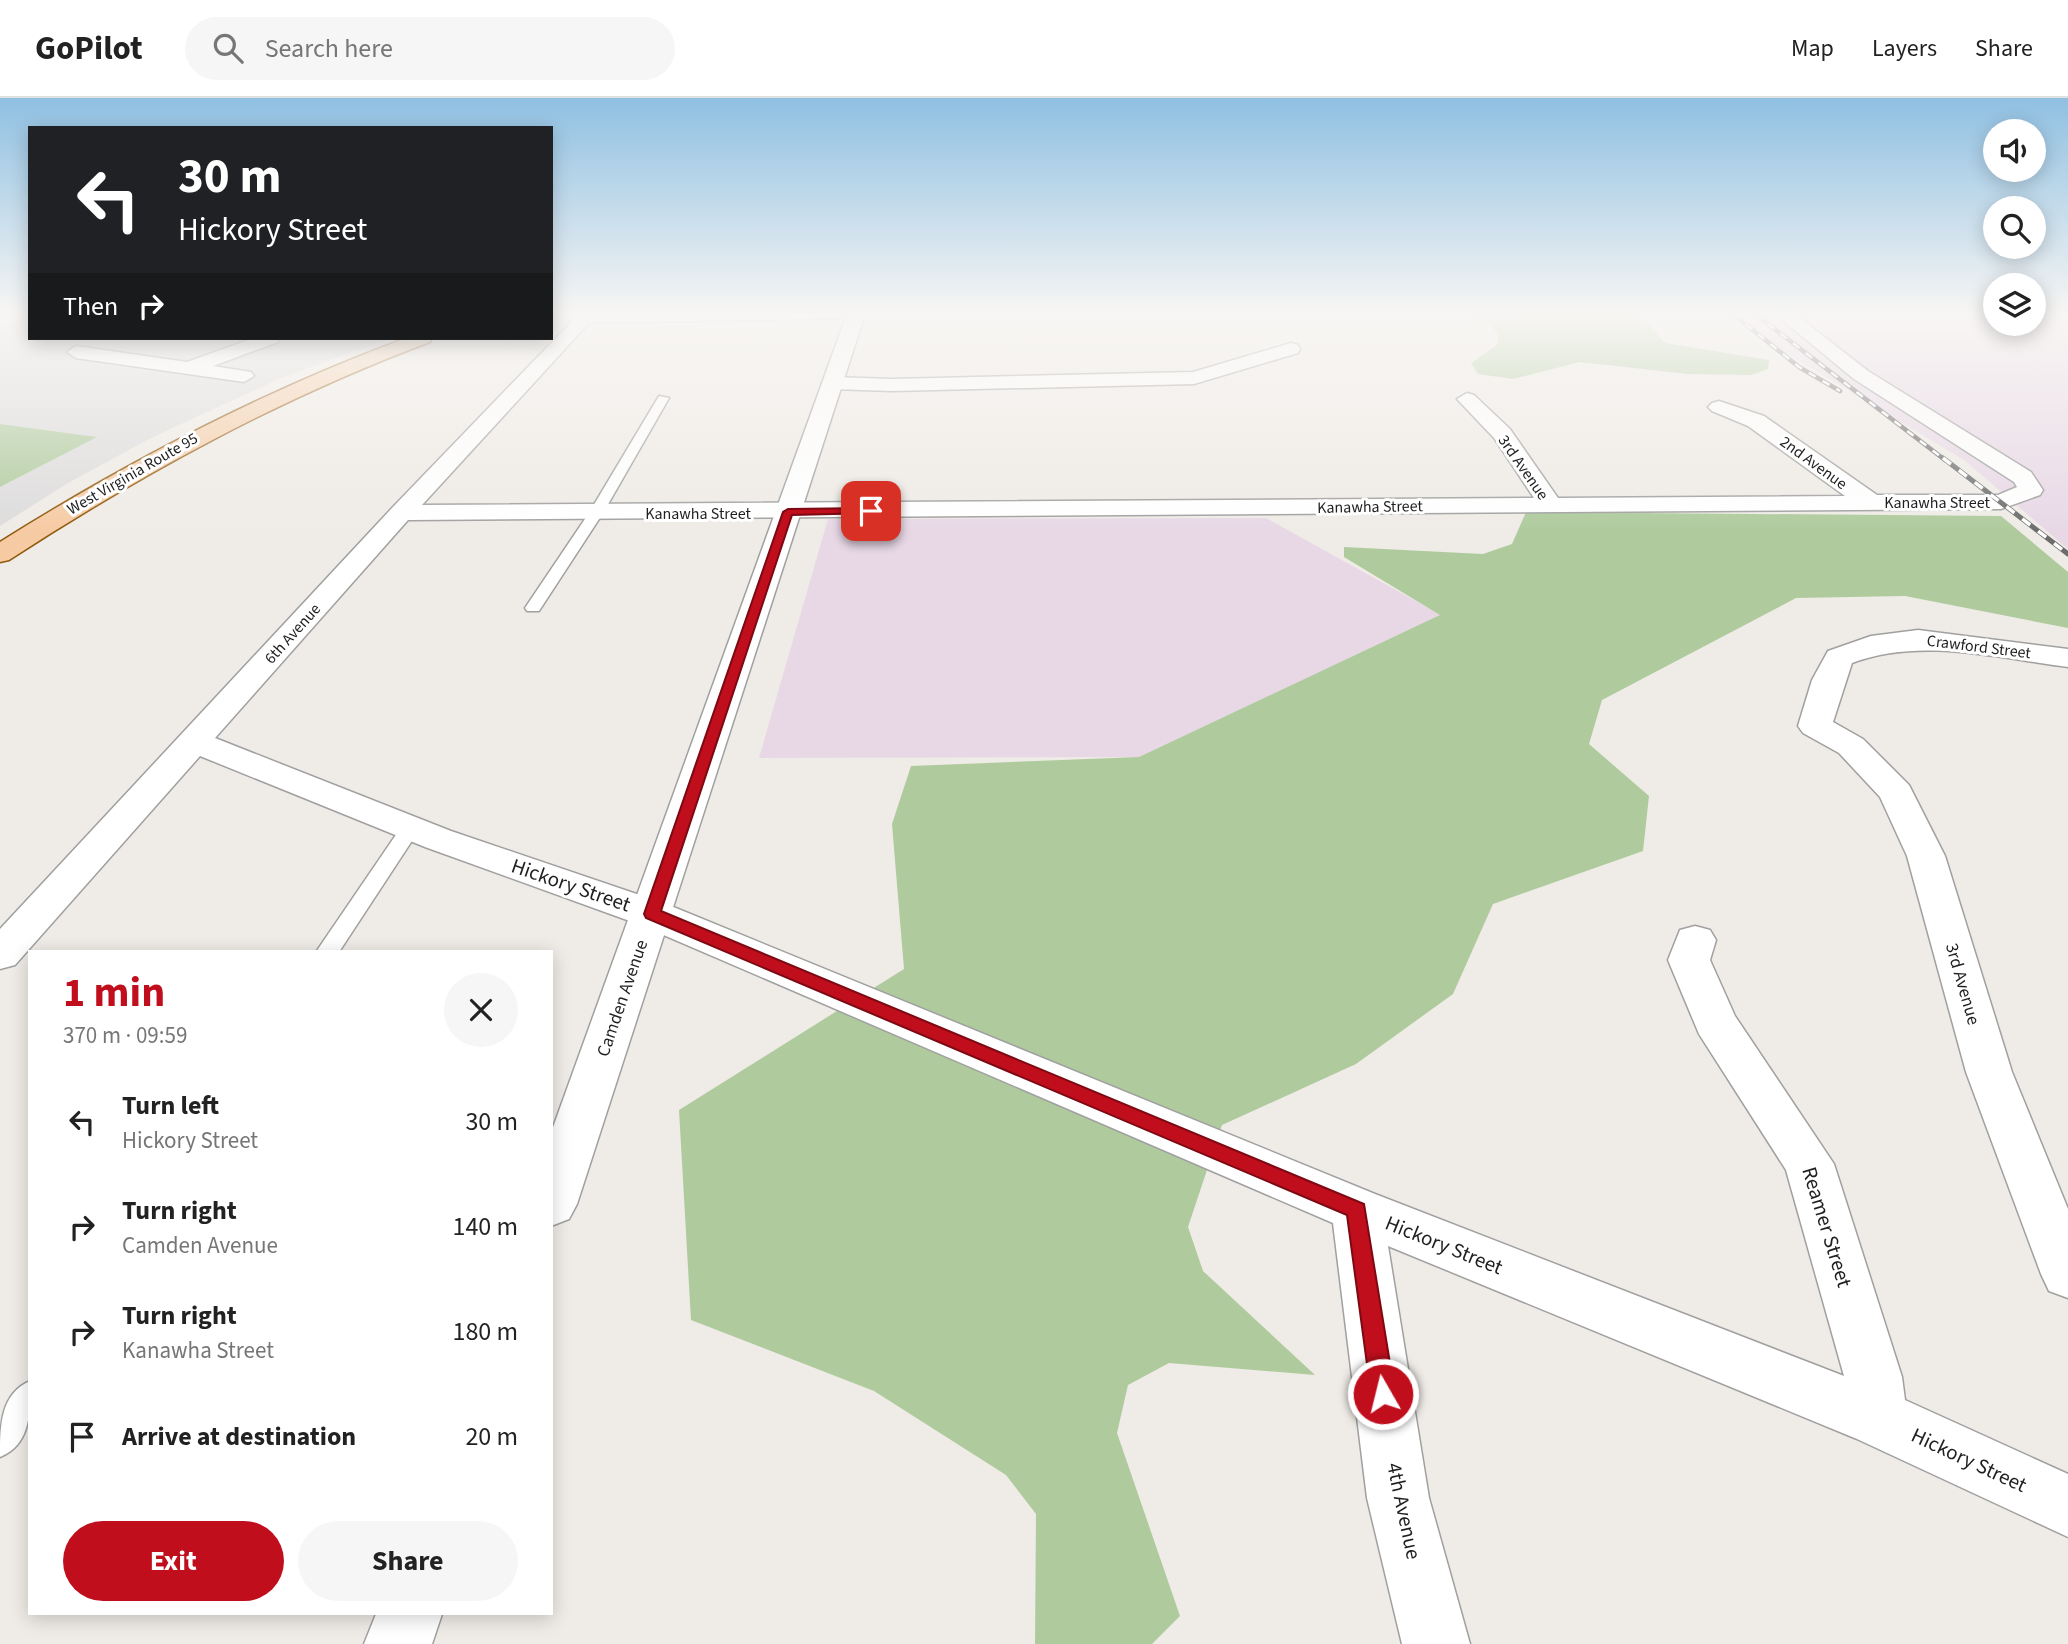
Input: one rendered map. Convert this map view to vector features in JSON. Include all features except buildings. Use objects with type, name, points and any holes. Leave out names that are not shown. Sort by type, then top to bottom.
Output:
[{"type":"main road","name":"West Virginia Route 95","points":[[78,480],[207,413],[273,386]]},
{"type":"main road","name":"West Virginia Route 95","points":[[0,554],[109,484],[216,426],[302,386]]},
{"type":"street","name":"6th Avenue","points":[[0,955],[401,513],[521,386]]},
{"type":"street","name":"Camden Avenue","points":[[553,1199],[831,386]]},
{"type":"street","name":"Kanawha Street","points":[[401,513],[2001,502],[2031,490],[2023,477],[1879,386]]},
{"type":"street","name":"3rd Avenue","points":[[1467,399],[1502,434],[1551,505]]},
{"type":"street","name":"2nd Avenue","points":[[1719,407],[1756,422],[1870,502]]},
{"type":"street","name":"Crawford Street","points":[[1815,726],[1828,680],[1839,657],[1871,645],[1918,639],[2068,658]]},
{"type":"street","name":"3rd Avenue","points":[[1815,726],[1851,746],[1896,793],[1926,856],[1989,1072],[2068,1274]]},
{"type":"street","name":"Hickory Street","points":[[194,742],[411,827],[652,914],[1357,1210],[1878,1418],[2068,1506]]},
{"type":"street","name":"Reamer Street","points":[[1695,940],[1689,960],[1714,1022],[1810,1164],[1873,1377],[1878,1418]]},
{"type":"street","name":"4th Avenue","points":[[1357,1210],[1398,1498],[1437,1644]]},
{"type":"street","points":[[398,1644],[409,1615]]},
{"type":"lane","points":[[533,608],[596,513],[663,398]]},
{"type":"lane","points":[[328,950],[411,827]]},
{"type":"lane","points":[[0,1441],[28,1399]]},
{"type":"shaded area","points":[[0,386],[263,386],[151,438],[68,483],[0,526],[0,487],[96,437],[0,424]]},
{"type":"shaded area","points":[[1841,386],[2068,386],[2068,549],[1964,460]]},
{"type":"shaded area","points":[[1266,518],[1441,615],[1139,757],[759,758],[828,519]]},
{"type":"green space","points":[[0,424],[97,437],[0,487]]},
{"type":"green space","points":[[1526,512],[2001,516],[2068,572],[2068,628],[1905,596],[1796,598],[1602,700],[1589,744],[1649,796],[1643,851],[1493,904],[1453,994],[1356,1064],[1222,1125],[1188,1227],[1203,1271],[1315,1375],[1169,1363],[1128,1385],[1117,1433],[1180,1616],[1152,1644],[1035,1644],[1036,1514],[1006,1475],[874,1391],[691,1320],[679,1110],[904,969],[892,824],[911,766],[1139,757],[1440,615],[1344,557],[1344,547],[1483,554],[1512,544]]},
{"type":"railway","points":[[1832,386],[1840,391]]},
{"type":"railway","points":[[1849,386],[1945,460]]},
{"type":"railway","points":[[1943,458],[2068,554]]},
{"type":"route","points":[[871,511],[788,512],[652,914],[1357,1210],[1383,1394]]}]
